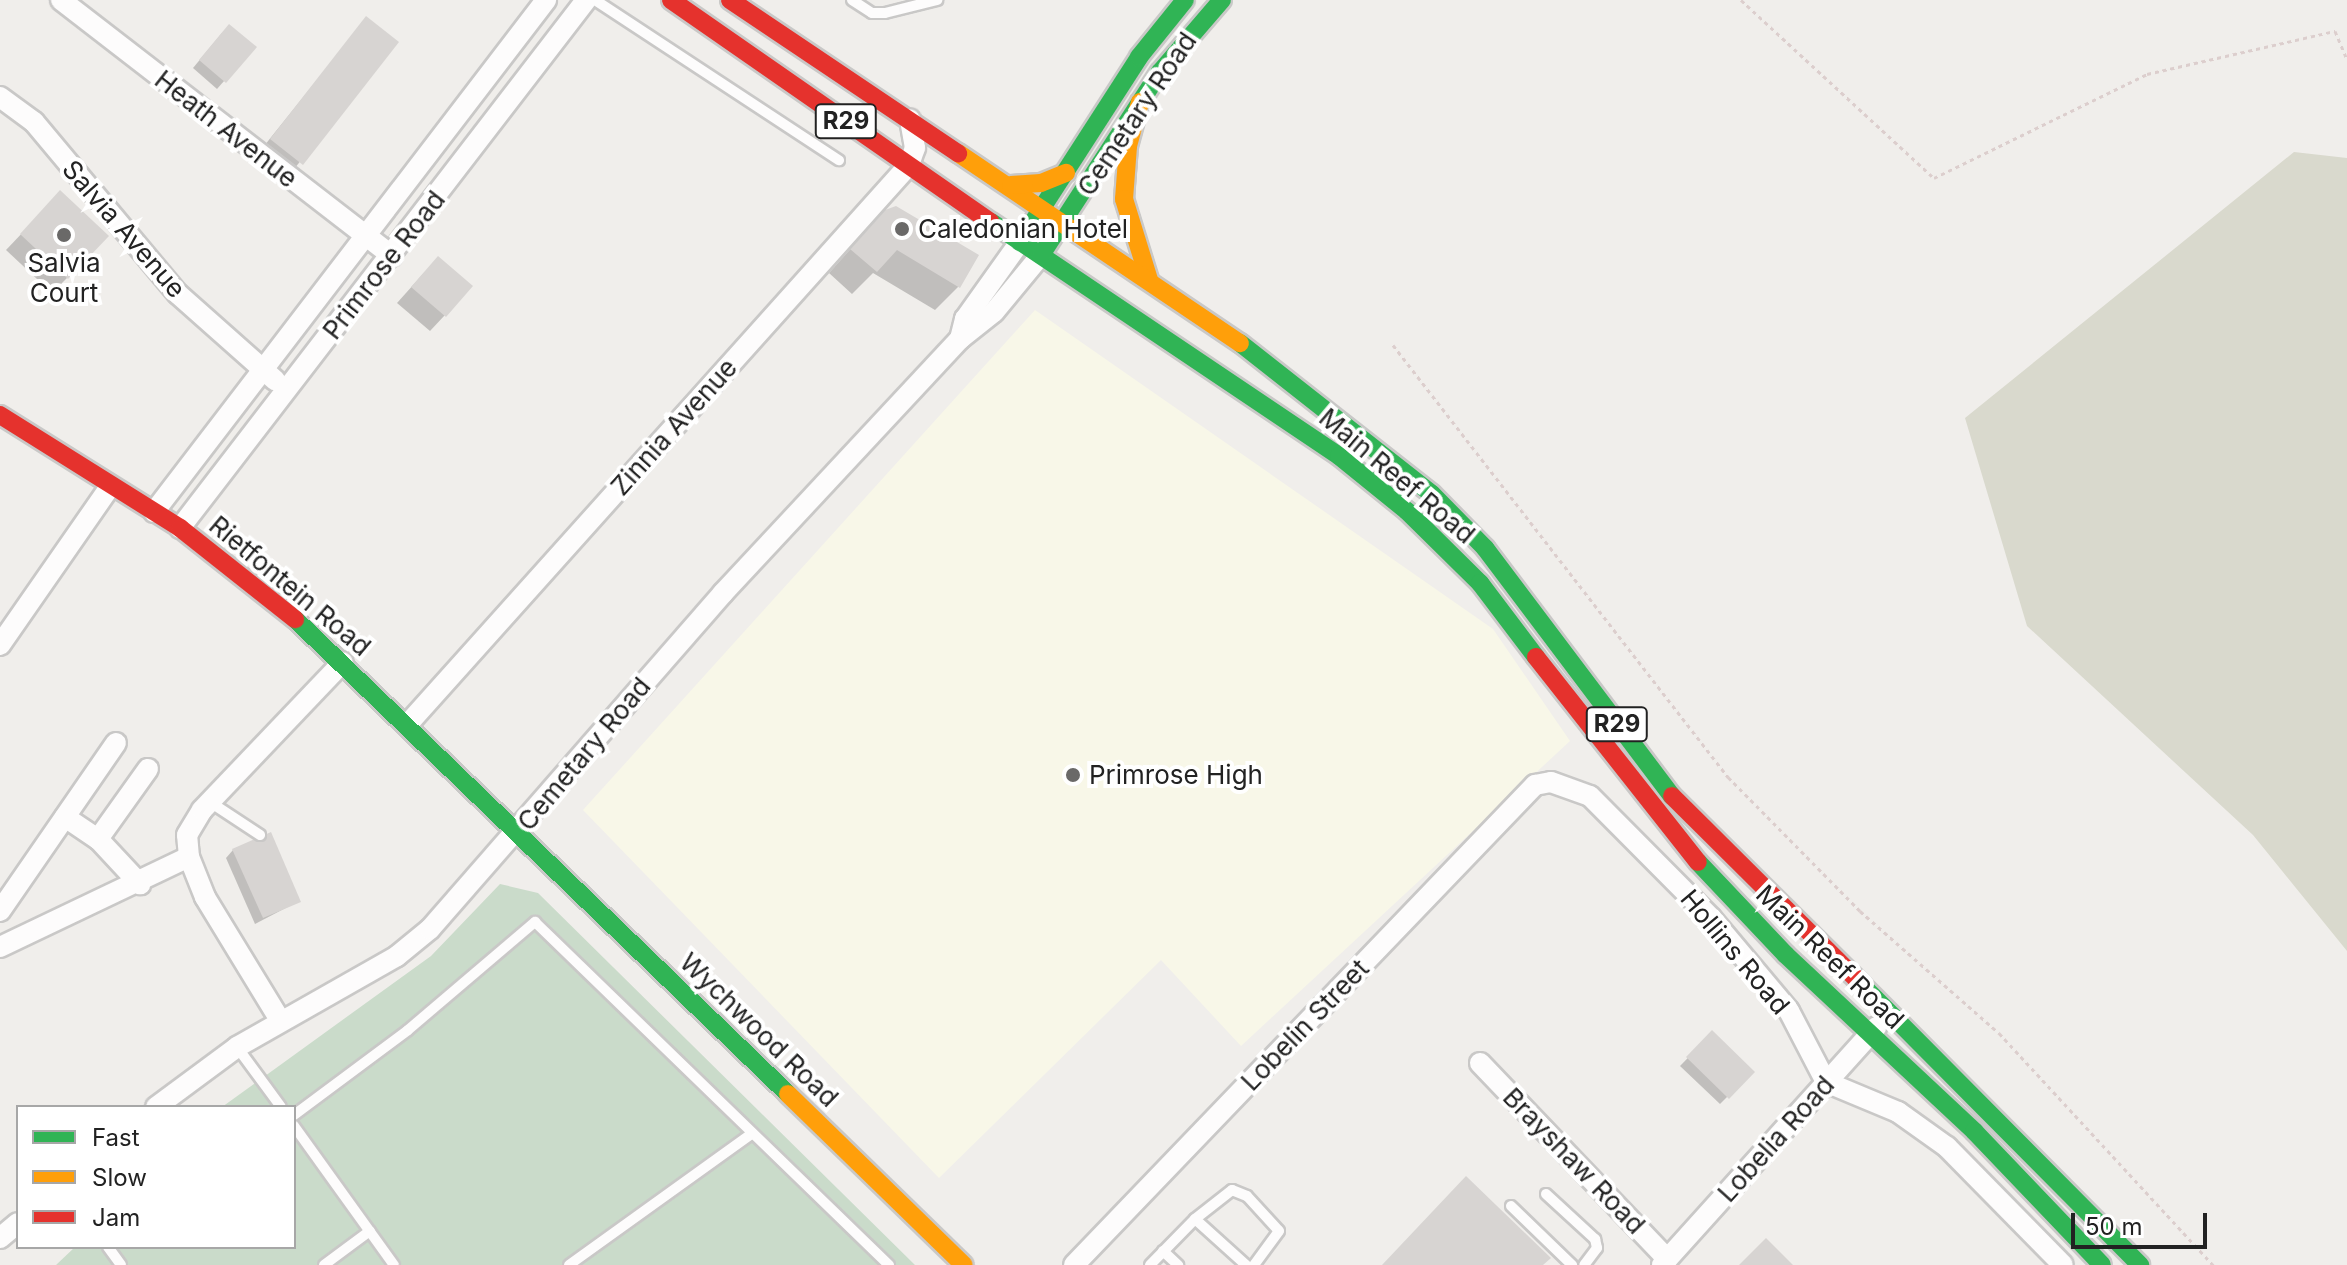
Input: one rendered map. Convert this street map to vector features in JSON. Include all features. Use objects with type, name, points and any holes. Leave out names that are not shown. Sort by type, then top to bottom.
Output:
[{"type":"main road","name":"Main Reef Road","points":[[671,0],[1020,242],[1179,345],[1339,456],[1441,542],[1489,593],[1610,756],[1693,857],[1870,1034],[1974,1131],[2102,1265]]},
{"type":"main road","name":"Main Reef Road","points":[[730,0],[1011,185],[1200,315],[1432,494],[1485,548],[1656,778],[1710,839],[1890,1012],[2140,1265]]},
{"type":"main road","name":"Cemetary Road","points":[[1041,255],[1140,102],[1222,0]]},
{"type":"main road","name":"Cemetary Road","points":[[1020,242],[1178,3]]},
{"type":"main road","points":[[1140,102],[1128,146],[1124,199],[1149,280]]},
{"type":"main road","points":[[1011,185],[1041,183],[1066,173]]},
{"type":"main road","points":[[1179,345],[1200,315]]},
{"type":"main road","name":"Rietfontein Road","points":[[0,415],[109,488],[180,528],[343,662],[518,832]]},
{"type":"main road","name":"Wychwood Road","points":[[518,832],[964,1265]]},
{"type":"street","name":"Heath Avenue","points":[[61,0],[392,256]]},
{"type":"street","name":"Primrose Road","points":[[180,528],[586,0]]},
{"type":"street","name":"Primrose Road","points":[[154,512],[367,239],[544,3]]},
{"type":"street","points":[[544,3],[565,27]]},
{"type":"street","name":"Salvia Avenue","points":[[0,97],[34,122],[178,294],[287,391]]},
{"type":"street","points":[[909,165],[915,148],[910,119]]},
{"type":"street","name":"Zinnia Avenue","points":[[407,725],[909,165]]},
{"type":"street","name":"Cemetary Road","points":[[960,339],[965,319],[1020,242]]},
{"type":"street","name":"Cemetary Road","points":[[159,1105],[237,1047],[280,1020],[411,947],[518,832],[723,593],[960,339],[994,312],[1041,255]]},
{"type":"street","points":[[0,645],[109,488]]},
{"type":"street","points":[[280,1020],[205,897],[189,857],[187,835],[210,802],[343,662]]},
{"type":"street","points":[[0,911],[116,743]]},
{"type":"street","points":[[98,839],[148,769]]},
{"type":"street","name":"Hollins Road","points":[[1535,785],[1576,787],[1606,811],[1711,918],[1789,1011],[1826,1082]]},
{"type":"street","name":"Lobelin Street","points":[[1074,1265],[1535,785]]},
{"type":"street","points":[[65,817],[98,839],[140,884]]},
{"type":"street","points":[[0,947],[140,884],[189,857]]},
{"type":"street","name":"Lobelia Road","points":[[1664,1262],[1890,1012]]},
{"type":"street","name":"Brayshaw Road","points":[[1480,1063],[1664,1262]]},
{"type":"street","points":[[1826,1082],[1898,1112],[1947,1147],[2049,1260]]},
{"type":"street","points":[[0,1238],[16,1225]]},
{"type":"lane","points":[[595,0],[839,160]]},
{"type":"lane","points":[[852,0],[872,13],[885,13],[937,0]]},
{"type":"lane","points":[[210,802],[260,835]]},
{"type":"lane","points":[[296,1114],[408,1030],[535,922],[889,1265]]},
{"type":"lane","points":[[237,1047],[280,1105]]},
{"type":"lane","points":[[296,1129],[394,1265]]},
{"type":"lane","points":[[569,1265],[753,1133]]},
{"type":"lane","points":[[1150,1265],[1225,1192],[1240,1191],[1279,1231],[1254,1265]]},
{"type":"lane","points":[[1546,1194],[1595,1239],[1597,1248],[1584,1265]]},
{"type":"lane","points":[[1511,1206],[1572,1265]]},
{"type":"lane","points":[[1195,1219],[1246,1265]]},
{"type":"lane","points":[[324,1265],[370,1231]]},
{"type":"lane","points":[[1163,1251],[1178,1265]]},
{"type":"path","points":[[1741,0],[1934,178],[2147,74],[2335,31],[2347,59]]},
{"type":"path","points":[[1393,345],[1728,777],[1860,911],[1999,1033],[2213,1265]]},
{"type":"shaded area","points":[[2294,152],[2347,158],[2347,951],[2253,835],[2027,626],[1965,418]]},
{"type":"shaded area","name":"Primrose High","points":[[1035,310],[1493,629],[1570,741],[1241,1046],[1161,960],[939,1178],[583,810]]},
{"type":"green space","points":[[500,884],[538,893],[915,1265],[56,1265],[73,1249],[296,1249],[296,1105],[225,1105],[431,956]]},
{"type":"building","points":[[366,16],[399,42],[303,165],[270,139]]},
{"type":"building","points":[[229,24],[257,47],[226,83],[199,60]]},
{"type":"building","name":"Salvia Court","points":[[60,190],[109,236],[68,279],[20,234]]},
{"type":"building","name":"Caledonian Hotel","points":[[896,206],[979,255],[960,288],[897,250],[877,272],[850,249],[885,210]]},
{"type":"building","points":[[438,256],[473,286],[446,317],[411,287]]},
{"type":"building","points":[[271,832],[301,902],[263,918],[232,849]]},
{"type":"building","points":[[1712,1030],[1755,1072],[1729,1099],[1686,1057]]},
{"type":"building","points":[[1466,1176],[1551,1258],[1543,1265],[1382,1265]]},
{"type":"building","points":[[1766,1238],[1793,1265],[1739,1265]]},
{"type":"traffic: fast","points":[[1020,242],[1139,57],[1185,0]]},
{"type":"traffic: fast","points":[[1041,255],[1160,72],[1222,0]]},
{"type":"traffic: fast","points":[[991,222],[1339,456],[1407,511],[1480,583],[1536,657]]},
{"type":"traffic: fast","points":[[1240,343],[1432,494],[1485,548],[1672,796]]},
{"type":"traffic: fast","points":[[295,619],[788,1094]]},
{"type":"traffic: fast","points":[[1698,862],[1786,955],[1974,1131],[2102,1265]]},
{"type":"traffic: fast","points":[[1862,985],[2140,1265]]},
{"type":"traffic: slow","points":[[1140,102],[1128,146],[1124,199],[1149,280]]},
{"type":"traffic: slow","points":[[958,153],[1240,343]]},
{"type":"traffic: slow","points":[[1011,185],[1041,183],[1066,173]]},
{"type":"traffic: slow","points":[[788,1094],[964,1265]]},
{"type":"traffic: jam","points":[[671,0],[991,222]]},
{"type":"traffic: jam","points":[[730,0],[958,153]]},
{"type":"traffic: jam","points":[[0,415],[180,528],[295,619]]},
{"type":"traffic: jam","points":[[1536,657],[1698,862]]},
{"type":"traffic: jam","points":[[1672,796],[1862,985]]},
{"type":"place","name":"Caledonian Hotel","points":[[902,229]]},
{"type":"place","name":"Salvia Court","points":[[64,235]]},
{"type":"place","name":"Primrose High","points":[[1073,775]]}]
